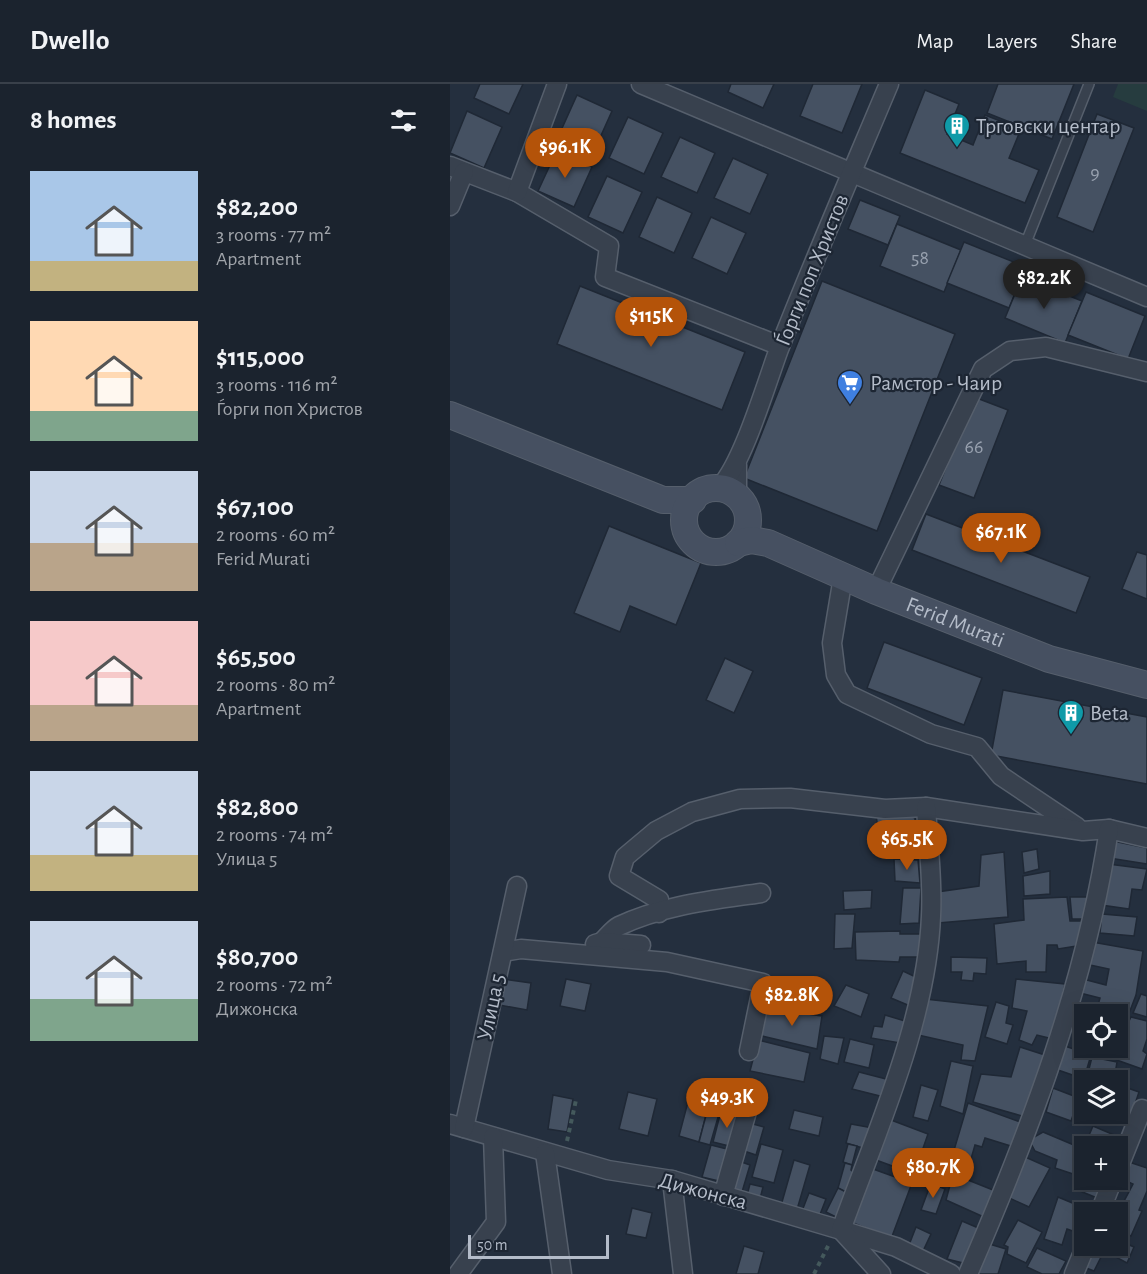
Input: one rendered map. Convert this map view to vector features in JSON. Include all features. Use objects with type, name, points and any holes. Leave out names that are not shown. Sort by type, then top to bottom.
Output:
[{"type":"street","points":[[517,192],[557,84]]},
{"type":"street","points":[[641,84],[1147,297]]},
{"type":"street","name":"Ѓорги поп Христов","points":[[729,491],[738,457],[780,346],[889,84]]},
{"type":"street","points":[[450,206],[457,169],[517,192],[609,246],[605,276],[780,346]]},
{"type":"street","points":[[876,591],[983,369],[1010,351],[1046,346],[1147,372]]},
{"type":"street","points":[[450,415],[688,511]]},
{"type":"street","points":[[708,489],[729,491],[748,510],[744,532],[726,551],[705,551],[695,545],[688,511],[708,489]]},
{"type":"street","name":"Ferid Murati","points":[[744,532],[751,540],[768,543],[876,591],[1049,659],[1147,685]]},
{"type":"street","points":[[843,577],[832,643],[836,675],[848,694],[931,734],[977,747],[1001,776],[1083,831]]},
{"type":"street","points":[[658,913],[659,900],[619,876],[625,857],[656,831],[692,812],[740,799],[780,798],[885,809],[926,807],[1083,831],[1109,829],[1147,838]]},
{"type":"street","points":[[881,1274],[841,1230],[898,1075],[924,978],[931,916],[926,807]]},
{"type":"street","points":[[968,1274],[1032,1118],[1071,999],[1100,892],[1109,829]]},
{"type":"street","name":"Улица 5","points":[[457,1126],[503,952],[517,886]]},
{"type":"street","points":[[602,942],[617,927],[658,913],[707,901],[761,893]]},
{"type":"street","points":[[568,953],[602,942],[640,945]]},
{"type":"street","points":[[503,952],[521,949],[667,962],[763,983],[749,1051]]},
{"type":"street","points":[[723,1196],[752,1094]]},
{"type":"street","points":[[1128,1143],[1142,1109]]},
{"type":"street","name":"Дижонска","points":[[457,1126],[608,1170],[672,1180],[841,1230],[896,1247],[951,1274]]},
{"type":"street","points":[[458,1274],[496,1222],[492,1137]]},
{"type":"street","points":[[544,1153],[562,1274]]},
{"type":"street","points":[[672,1180],[683,1274]]},
{"type":"street","points":[[1074,1274],[1081,1256]]},
{"type":"lane","points":[[1025,245],[1089,84]]},
{"type":"path","points":[[564,1158],[576,1100]]},
{"type":"path","points":[[814,1274],[827,1246],[841,1230]]},
{"type":"green space","points":[[1118,84],[1147,84],[1147,111],[1113,97]]},
{"type":"building","points":[[480,84],[523,84],[509,114],[474,98]]},
{"type":"building","points":[[731,84],[774,84],[763,108],[728,92]]},
{"type":"building","points":[[813,84],[862,84],[842,133],[800,116]]},
{"type":"building","points":[[998,84],[1074,84],[1052,139],[987,113]]},
{"type":"building","name":"Трговски центар","points":[[925,90],[959,104],[947,134],[973,145],[985,115],[1021,129],[1009,158],[1039,170],[1025,203],[900,153]]},
{"type":"building","points":[[577,95],[612,111],[594,151],[559,135]]},
{"type":"building","points":[[467,111],[502,127],[484,168],[450,153]]},
{"type":"building","points":[[1097,114],[1134,128],[1093,232],[1057,217]]},
{"type":"building","points":[[628,117],[663,133],[644,174],[609,158]]},
{"type":"building","points":[[680,137],[715,153],[697,193],[661,177]]},
{"type":"building","points":[[557,150],[592,167],[574,207],[538,191]]},
{"type":"building","points":[[733,158],[768,174],[750,214],[714,198]]},
{"type":"building","points":[[607,176],[642,192],[623,233],[588,217]]},
{"type":"building","points":[[657,197],[692,213],[674,253],[639,237]]},
{"type":"building","points":[[860,200],[900,216],[888,245],[848,229]]},
{"type":"building","points":[[711,217],[746,233],[727,274],[692,258]]},
{"type":"building","points":[[897,224],[961,250],[944,292],[880,266]]},
{"type":"building","points":[[964,242],[1026,267],[1009,308],[947,283]]},
{"type":"building","points":[[1022,277],[1082,301],[1065,343],[1005,318]]},
{"type":"building","name":"Рамстор - Чаир","points":[[822,281],[955,334],[877,531],[744,478]]},
{"type":"building","points":[[580,286],[745,352],[722,410],[557,344]]},
{"type":"building","points":[[1086,292],[1145,316],[1128,359],[1068,335]]},
{"type":"building","points":[[974,397],[1008,410],[974,498],[939,485]]},
{"type":"building","points":[[926,514],[1090,577],[1076,613],[912,550]]},
{"type":"building","points":[[609,526],[701,563],[676,625],[630,606],[620,632],[574,613]]},
{"type":"building","points":[[1137,552],[1147,555],[1147,599],[1122,589]]},
{"type":"building","points":[[884,642],[982,678],[964,725],[867,688]]},
{"type":"building","points":[[725,658],[753,671],[734,713],[706,700]]},
{"type":"building","name":"Beta","points":[[1003,690],[1147,717],[1147,784],[991,755]]},
{"type":"building","points":[[876,814],[906,814],[915,818],[916,857],[881,855]]},
{"type":"building","points":[[1113,841],[1147,848],[1147,864],[1109,858]]},
{"type":"building","points":[[1037,849],[1039,869],[1024,873],[1022,852]]},
{"type":"building","points":[[1004,852],[1008,917],[938,923],[937,892],[979,886],[981,855]]},
{"type":"building","points":[[894,859],[918,860],[920,883],[895,881]]},
{"type":"building","points":[[1108,864],[1147,869],[1142,890],[1132,889],[1129,909],[1101,905]]},
{"type":"building","points":[[1050,871],[1050,894],[1024,896],[1023,876]]},
{"type":"building","points":[[903,888],[921,888],[919,923],[900,924]]},
{"type":"building","points":[[872,890],[871,908],[844,910],[843,891]]},
{"type":"building","points":[[1067,897],[1070,921],[1086,921],[1083,945],[1058,949],[1057,945],[1047,945],[1046,972],[1026,972],[1026,961],[997,964],[994,924],[1024,920],[1023,899]]},
{"type":"building","points":[[1070,897],[1091,897],[1089,919],[1072,919]]},
{"type":"building","points":[[835,914],[855,914],[852,948],[834,949]]},
{"type":"building","points":[[1102,914],[1137,917],[1134,936],[1100,933]]},
{"type":"building","points":[[900,931],[900,934],[921,934],[920,957],[900,957],[899,962],[856,960],[855,932]]},
{"type":"building","points":[[1092,942],[1143,951],[1136,995],[1128,1016],[1128,1004],[1098,1004],[1100,998],[1080,993],[1083,979],[1106,985],[1109,969],[1090,965]]},
{"type":"building","points":[[951,957],[987,958],[986,974],[974,973],[973,981],[961,980],[962,972],[951,972]]},
{"type":"building","points":[[903,971],[920,979],[910,1006],[891,998]]},
{"type":"building","points":[[503,979],[531,983],[527,1010],[499,1005]]},
{"type":"building","points":[[566,979],[591,984],[585,1011],[560,1006]]},
{"type":"building","points":[[1016,979],[1065,984],[1053,1039],[1037,1035],[1032,1045],[1019,1040],[1027,1011],[1012,1008]]},
{"type":"building","points":[[846,985],[869,994],[861,1017],[834,1006]]},
{"type":"building","points":[[1141,994],[1147,996],[1147,1017],[1133,1013]]},
{"type":"building","points":[[925,999],[988,1006],[975,1061],[961,1060],[963,1045],[918,1035]]},
{"type":"building","points":[[996,1002],[1009,1006],[1006,1023],[1013,1025],[1007,1044],[985,1037]]},
{"type":"building","points":[[764,1008],[822,1016],[817,1049],[762,1036]]},
{"type":"building","points":[[885,1015],[905,1021],[900,1043],[871,1038],[874,1026],[882,1027]]},
{"type":"building","points":[[1131,1017],[1147,1021],[1147,1039],[1143,1051],[1147,1054],[1142,1069],[1111,1058],[1128,1058],[1128,1023]]},
{"type":"building","points":[[824,1036],[844,1038],[838,1064],[820,1059]]},
{"type":"building","points":[[850,1039],[874,1045],[869,1068],[844,1062]]},
{"type":"building","points":[[758,1040],[810,1053],[804,1082],[750,1071]]},
{"type":"building","points":[[1065,1046],[1074,1049],[1074,1058],[1090,1058],[1087,1070],[1074,1070],[1074,1076],[1058,1070]]},
{"type":"building","points":[[1020,1047],[1048,1056],[1029,1118],[973,1102],[981,1074],[1011,1077]]},
{"type":"building","points":[[1092,1058],[1117,1062],[1116,1070],[1089,1070]]},
{"type":"building","points":[[951,1061],[973,1066],[963,1114],[940,1106]]},
{"type":"building","points":[[859,1072],[890,1080],[884,1097],[852,1089]]},
{"type":"building","points":[[921,1085],[938,1090],[928,1121],[913,1117]]},
{"type":"building","points":[[1053,1088],[1074,1096],[1074,1112],[1071,1121],[1046,1112]]},
{"type":"building","points":[[1128,1088],[1139,1092],[1132,1113],[1128,1112]]},
{"type":"building","points":[[628,1092],[657,1099],[648,1136],[619,1129]]},
{"type":"building","points":[[553,1095],[573,1099],[567,1132],[548,1129]]},
{"type":"building","points":[[689,1098],[709,1104],[699,1142],[679,1136]]},
{"type":"building","points":[[968,1103],[1023,1123],[1014,1147],[985,1138],[982,1147],[975,1145],[967,1173],[949,1167]]},
{"type":"building","points":[[709,1104],[721,1107],[710,1145],[699,1142]]},
{"type":"building","points":[[794,1110],[823,1117],[819,1136],[789,1129]]},
{"type":"building","points":[[721,1111],[741,1116],[733,1147],[713,1142]]},
{"type":"building","points":[[891,1120],[928,1134],[914,1174],[876,1160]]},
{"type":"building","points":[[746,1122],[764,1127],[756,1155],[738,1149]]},
{"type":"building","points":[[851,1124],[873,1128],[866,1149],[846,1143]]},
{"type":"building","points":[[1093,1126],[1117,1136],[1089,1136]]},
{"type":"building","points":[[1043,1132],[1074,1145],[1074,1174],[1055,1168],[1057,1160],[1035,1151],[1029,1140]]},
{"type":"building","points":[[761,1144],[783,1150],[774,1183],[752,1177]]},
{"type":"building","points":[[848,1144],[857,1146],[852,1165],[843,1162]]},
{"type":"building","points":[[711,1145],[731,1150],[723,1182],[702,1177]]},
{"type":"building","points":[[1023,1156],[1050,1168],[1029,1207],[1005,1196]]},
{"type":"building","points":[[736,1160],[750,1165],[742,1192],[728,1187]]},
{"type":"building","points":[[794,1160],[810,1165],[796,1213],[780,1209]]},
{"type":"building","points":[[1129,1162],[1147,1168],[1147,1191],[1139,1210],[1142,1211],[1131,1236],[1128,1235],[1128,1202],[1124,1202],[1133,1184],[1128,1182]]},
{"type":"building","points":[[845,1163],[852,1165],[851,1170],[854,1173],[846,1192],[838,1188]]},
{"type":"building","points":[[873,1169],[912,1183],[891,1239],[851,1222]]},
{"type":"building","points":[[953,1174],[998,1192],[986,1218],[946,1200]]},
{"type":"building","points":[[931,1183],[945,1189],[936,1214],[921,1210]]},
{"type":"building","points":[[750,1184],[763,1187],[759,1203],[746,1199]]},
{"type":"building","points":[[838,1188],[848,1193],[836,1217],[826,1212]]},
{"type":"building","points":[[1080,1190],[1106,1190],[1102,1200]]},
{"type":"building","points":[[809,1193],[826,1199],[819,1217],[802,1211]]},
{"type":"building","points":[[1058,1197],[1074,1204],[1074,1231],[1067,1229],[1062,1245],[1044,1239]]},
{"type":"building","points":[[632,1208],[652,1213],[646,1238],[626,1234]]},
{"type":"building","points":[[1018,1220],[1042,1232],[1026,1263],[1007,1254],[1008,1247],[1004,1245]]},
{"type":"building","points":[[962,1221],[983,1230],[967,1264],[947,1259]]},
{"type":"building","points":[[916,1227],[931,1234],[923,1251],[909,1245]]},
{"type":"building","points":[[986,1243],[1006,1249],[998,1274],[976,1274]]},
{"type":"building","points":[[1128,1244],[1134,1247],[1127,1263],[1114,1256],[1128,1256]]},
{"type":"building","points":[[744,1246],[764,1252],[758,1274],[736,1274]]},
{"type":"building","points":[[1037,1248],[1066,1261],[1059,1274],[1042,1274],[1027,1267]]},
{"type":"building","points":[[1086,1256],[1102,1256],[1094,1271],[1081,1266]]},
{"type":"place","name":"Трговски центар","points":[[957,149]]},
{"type":"place","name":"Рамстор - Чаир","points":[[850,406]]},
{"type":"place","name":"Beta","points":[[1071,736]]}]
